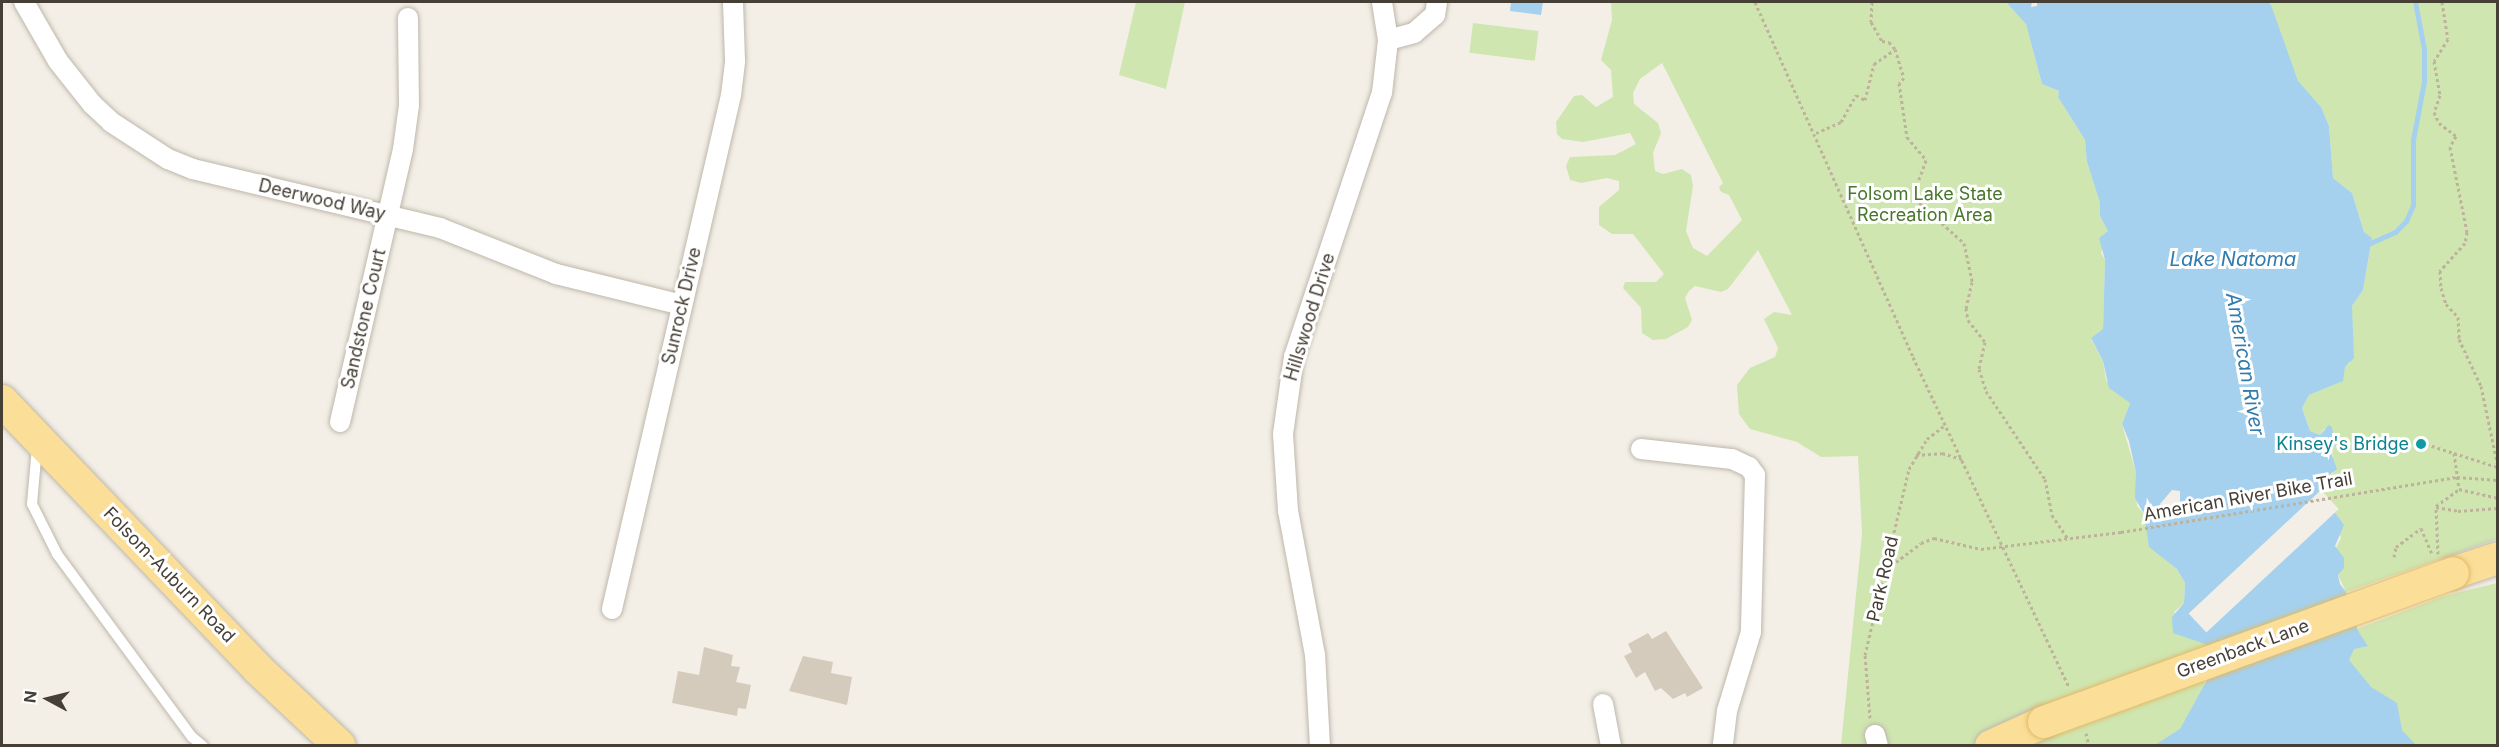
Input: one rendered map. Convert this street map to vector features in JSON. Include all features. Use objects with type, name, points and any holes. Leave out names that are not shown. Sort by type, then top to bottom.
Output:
[{"type":"main road","name":"Folsom-Auburn Road","points":[[2,401],[258,669],[340,746]]},
{"type":"main road","name":"Greenback Lane","points":[[1991,746],[2044,722],[2498,558]]},
{"type":"street","name":"Deerwood Way","points":[[24,2],[74,83],[111,122],[144,146],[193,169],[388,215],[480,241],[556,274],[682,305]]},
{"type":"street","name":"Sunrock Drive","points":[[612,609],[731,95],[735,60],[733,2]]},
{"type":"street","name":"Hillswood Drive","points":[[1320,746],[1315,655],[1283,472],[1286,405],[1299,341],[1382,93],[1388,40],[1382,2]]},
{"type":"street","points":[[1388,40],[1414,33],[1434,15],[1437,2]]},
{"type":"street","name":"Sandstone Court","points":[[340,422],[388,215],[410,105],[408,18]]},
{"type":"street","points":[[1641,450],[1732,459],[1749,467],[1755,475],[1750,632],[1726,711],[1723,746]]},
{"type":"street","points":[[1603,704],[1611,746]]},
{"type":"lane","points":[[38,438],[32,504],[57,554],[192,737],[203,746]]},
{"type":"path","points":[[1755,2],[1816,133],[1945,425],[2071,691]]},
{"type":"path","points":[[1872,2],[1871,22],[1882,41],[1889,42],[1895,49],[1904,78],[1899,83],[1907,137],[1926,160],[1914,193],[1916,200],[1964,243],[1972,282],[1966,308],[1968,320],[1985,342],[1979,369],[1986,392],[2046,479],[2052,515],[2068,539]]},
{"type":"path","points":[[2426,444],[2498,467],[2481,386],[2459,339],[2458,317],[2446,304],[2441,288],[2440,271],[2465,243],[2467,232],[2450,147],[2456,136],[2439,123],[2434,112],[2440,95],[2434,61],[2448,39],[2442,2]]},
{"type":"path","points":[[1816,133],[1841,122],[1856,94],[1865,100],[1874,64],[1895,49]]},
{"type":"path","name":"Park Road","points":[[1876,740],[1865,688],[1865,655],[1909,469],[1916,455],[1945,425]]},
{"type":"path","points":[[1916,455],[1942,453],[1962,459]]},
{"type":"path","points":[[2454,453],[2458,489]]},
{"type":"path","name":"American River Bike Trail","points":[[1887,564],[1896,562],[1921,543],[1934,538],[1977,549],[2121,532],[2457,477],[2498,480]]},
{"type":"path","points":[[2458,489],[2498,498]]},
{"type":"path","points":[[2436,507],[2458,489]]},
{"type":"path","points":[[2436,507],[2458,511],[2498,508]]},
{"type":"path","points":[[2394,557],[2396,547],[2421,528],[2434,557],[2438,556],[2436,507]]},
{"type":"green space","points":[[1136,2],[1185,2],[1166,89],[1119,75]]},
{"type":"green space","name":"Folsom Lake State Recreation Area","points":[[1611,2],[2006,2],[2026,23],[2042,84],[2059,91],[2058,97],[2085,140],[2087,162],[2100,203],[2100,216],[2108,231],[2101,253],[2105,260],[2103,329],[2091,339],[2103,361],[2106,380],[2130,403],[2122,424],[2136,473],[2137,506],[2144,514],[2150,546],[2177,569],[2185,583],[2184,603],[2174,612],[2205,644],[2209,657],[2204,687],[2444,596],[2497,583],[2497,745],[1841,745],[1862,534],[1858,456],[1821,457],[1797,442],[1750,429],[1739,414],[1737,385],[1750,368],[1775,357],[1778,348],[1764,319],[1774,312],[1792,315],[1758,250],[1728,289],[1721,292],[1695,286],[1689,291],[1685,298],[1692,320],[1688,327],[1666,339],[1653,340],[1642,333],[1641,308],[1623,288],[1625,282],[1656,282],[1664,274],[1633,234],[1612,234],[1599,225],[1599,207],[1619,190],[1619,181],[1607,178],[1581,183],[1570,180],[1566,166],[1570,157],[1615,155],[1636,144],[1630,133],[1583,142],[1562,139],[1557,134],[1556,122],[1574,96],[1582,95],[1596,107],[1613,97],[1611,70],[1601,60],[1612,20]],"holes":[[[1662,63],[1723,183],[1719,187],[1721,192],[1729,195],[1742,220],[1707,256],[1693,248],[1686,231],[1693,186],[1691,175],[1682,169],[1663,174],[1655,171],[1653,153],[1661,133],[1658,123],[1634,104],[1633,93],[1640,79]]]},
{"type":"green space","points":[[2268,2],[2497,2],[2497,539],[2346,592],[2338,575],[2344,559],[2335,550],[2341,538],[2318,489],[2320,482],[2333,473],[2332,428],[2324,429],[2320,435],[2310,431],[2302,408],[2309,395],[2342,381],[2345,367],[2350,363],[2352,306],[2363,290],[2372,239],[2364,232],[2352,193],[2333,178],[2329,126],[2321,107],[2298,82]]},
{"type":"green space","points":[[1473,23],[1539,31],[1535,61],[1469,53]]},
{"type":"water","points":[[1511,2],[1543,2],[1541,15],[1510,11]]},
{"type":"water","name":"Lake Natoma","points":[[2006,2],[2032,2],[2031,7],[2037,6],[2037,2],[2268,2],[2271,5],[2298,81],[2321,107],[2329,126],[2333,178],[2352,193],[2364,232],[2372,238],[2363,290],[2352,306],[2354,358],[2345,367],[2343,381],[2309,395],[2302,408],[2310,431],[2320,435],[2329,425],[2332,427],[2335,445],[2331,453],[2337,469],[2320,482],[2318,489],[2344,525],[2335,546],[2344,558],[2344,568],[2338,575],[2340,584],[2346,592],[2358,631],[2368,646],[2354,649],[2349,660],[2371,687],[2397,703],[2402,730],[2416,745],[2155,745],[2180,729],[2207,680],[2209,657],[2205,644],[2173,633],[2172,617],[2184,603],[2185,583],[2177,569],[2149,547],[2144,514],[2135,498],[2136,473],[2129,441],[2122,424],[2130,403],[2109,388],[2103,361],[2091,338],[2103,329],[2105,260],[2099,238],[2108,231],[2100,216],[2100,203],[2087,162],[2085,140],[2058,97],[2059,91],[2042,84],[2026,24]],"holes":[[[2172,490],[2180,491],[2180,502],[2176,506],[2162,507],[2160,504]]]},
{"type":"pier","points":[[2321,490],[2339,509],[2206,632],[2189,613]]},
{"type":"building","points":[[1666,631],[1703,688],[1687,697],[1685,693],[1673,699],[1661,688],[1655,691],[1645,672],[1636,678],[1624,656],[1632,652],[1628,644],[1648,633],[1652,639]]},
{"type":"building","points":[[704,647],[733,655],[731,666],[740,667],[736,682],[751,685],[746,709],[738,708],[737,716],[672,703],[678,671],[699,675]]},
{"type":"building","points":[[803,656],[833,662],[831,673],[852,677],[847,705],[789,691]]},
{"type":"waterway","points":[[2368,244],[2395,232],[2406,221],[2413,205],[2413,140],[2424,81],[2424,49],[2415,2]]},
{"type":"place","name":"Kinsey's Bridge","points":[[2421,444]]},
{"type":"water label","name":"American River","points":[[2245,364]]}]
